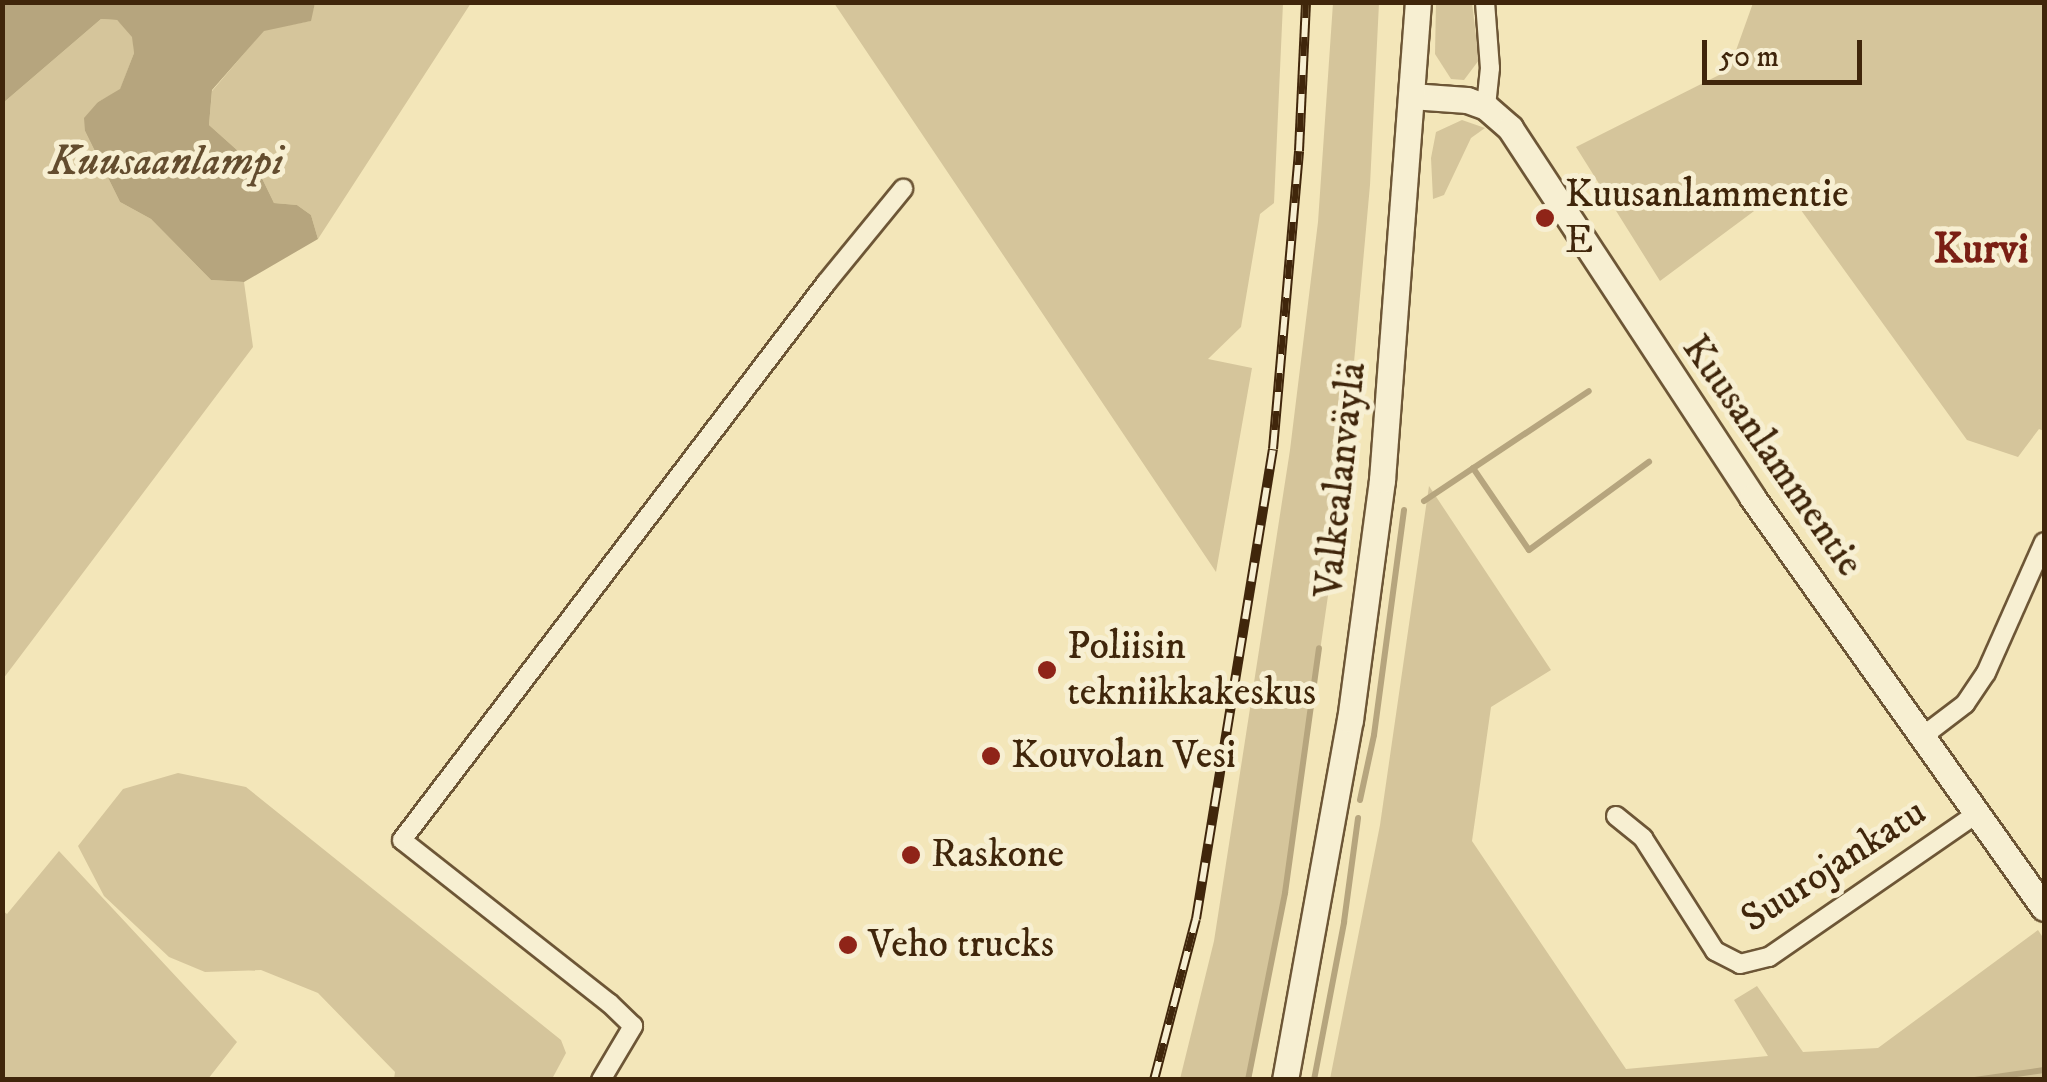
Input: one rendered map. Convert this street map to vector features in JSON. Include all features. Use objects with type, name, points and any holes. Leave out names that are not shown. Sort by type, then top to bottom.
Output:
[{"type":"main road","name":"Valkealanväylä","points":[[1285,1080],[1336,804],[1371,570],[1390,393],[1418,2]]},
{"type":"main road","points":[[1411,96],[1467,100],[1486,107]]},
{"type":"main road","name":"Kuusanlammentie","points":[[1486,107],[1510,128],[1752,498],[2044,908]]},
{"type":"street","points":[[1485,2],[1490,68],[1486,107]]},
{"type":"street","points":[[602,1080],[633,1026],[402,840],[826,283],[903,188]]},
{"type":"street","points":[[1923,736],[1965,704],[1986,673],[2044,542]]},
{"type":"street","name":"Suurojankatu","points":[[1616,816],[1643,838],[1715,951],[1740,964],[1769,957],[1979,812]]},
{"type":"shaded area","points":[[315,3],[471,3],[318,239],[311,215],[297,205],[274,203],[257,168],[209,125],[212,91],[264,30],[310,21]]},
{"type":"shaded area","points":[[834,3],[1283,3],[1274,203],[1260,214],[1241,327],[1208,359],[1252,368],[1216,572]]},
{"type":"shaded area","points":[[1333,3],[1379,3],[1370,185],[1341,506],[1300,789],[1251,1079],[1180,1079],[1214,941],[1290,450],[1318,222]]},
{"type":"shaded area","points":[[1436,3],[1472,3],[1479,60],[1464,80],[1451,79],[1435,54]]},
{"type":"shaded area","points":[[1753,3],[2044,3],[2044,431],[2039,429],[2018,457],[1967,440],[1785,188],[1660,281],[1576,147],[1729,70]]},
{"type":"shaded area","points":[[101,19],[117,20],[133,37],[134,53],[120,90],[98,102],[85,131],[120,202],[151,219],[211,280],[244,282],[253,347],[3,679],[3,103]]},
{"type":"shaded area","points":[[1462,120],[1485,128],[1471,138],[1444,195],[1433,199],[1431,158],[1436,132]]},
{"type":"shaded area","points":[[1429,486],[1551,670],[1491,707],[1472,841],[1626,1069],[1768,1056],[1734,1000],[1757,986],[1803,1052],[1878,1048],[2038,930],[2044,939],[2044,1079],[1330,1079],[1380,825]]},
{"type":"shaded area","points":[[178,773],[246,787],[561,1040],[566,1053],[552,1079],[394,1079],[395,1072],[318,993],[261,970],[205,972],[169,957],[104,896],[78,846],[123,789]]},
{"type":"shaded area","points":[[59,851],[237,1042],[208,1079],[3,1079],[3,911],[7,914]]},
{"type":"water","name":"Kuusaanlampi","points":[[3,2],[315,3],[311,21],[264,31],[212,90],[209,125],[257,168],[274,203],[297,205],[311,215],[318,239],[244,282],[211,280],[151,219],[120,202],[85,131],[84,118],[98,102],[120,89],[134,53],[132,37],[117,20],[101,19],[3,103]]},
{"type":"waterway","points":[[1424,501],[1589,391]]},
{"type":"waterway","points":[[1473,468],[1529,550],[1649,462]]},
{"type":"waterway","points":[[1360,800],[1374,735],[1404,510]]},
{"type":"waterway","points":[[1248,1080],[1285,893],[1319,648]]},
{"type":"waterway","points":[[1314,1080],[1344,922],[1358,818]]},
{"type":"waterway","points":[[1975,1080],[2044,1070]]},
{"type":"waterway","points":[[1809,1080],[1850,1080]]},
{"type":"railway","points":[[1154,1080],[1196,919],[1273,449],[1299,151],[1306,2]]},
{"type":"place","name":"Kuusanlammentie E","points":[[1545,218]]},
{"type":"place","name":"Poliisin tekniikkakeskus","points":[[1047,670]]},
{"type":"place","name":"Kouvolan Vesi","points":[[991,756]]},
{"type":"place","name":"Raskone","points":[[911,855]]},
{"type":"place","name":"Veho trucks","points":[[848,945]]},
{"type":"district","name":"Kurvi","points":[[1981,250]]}]
